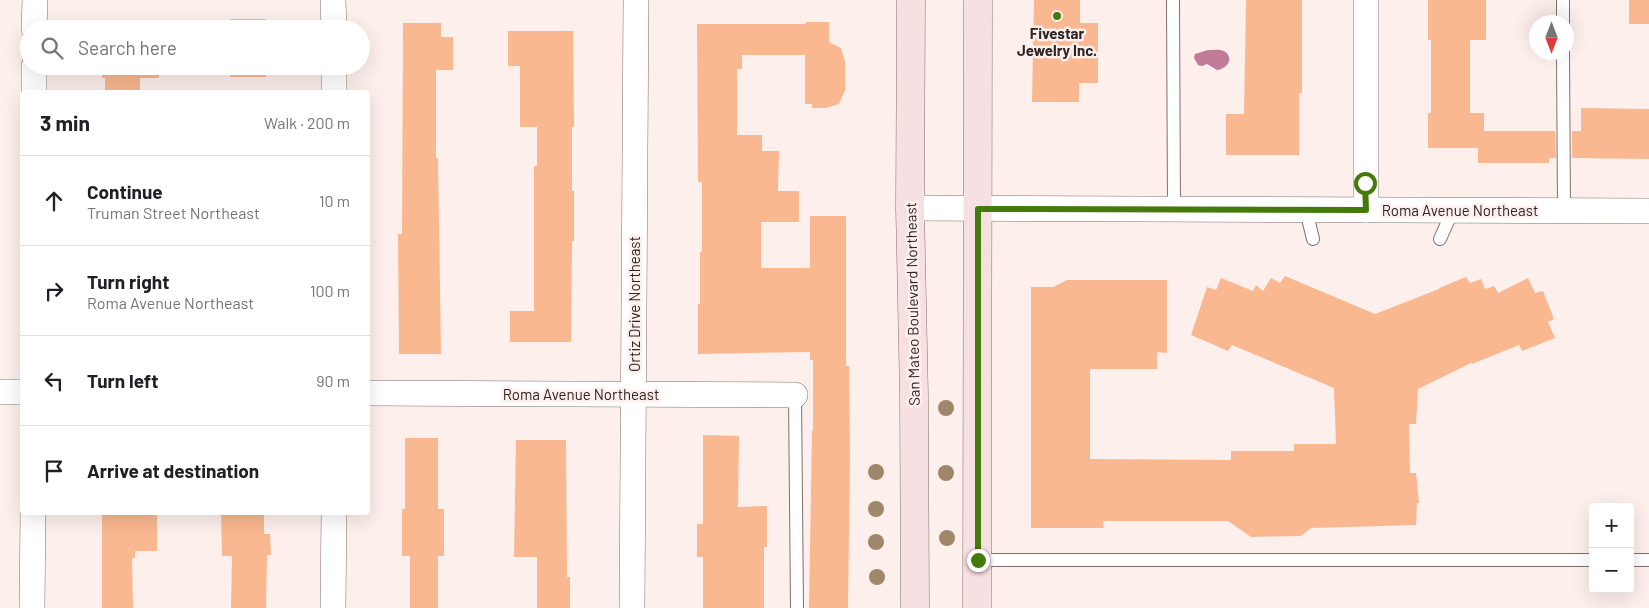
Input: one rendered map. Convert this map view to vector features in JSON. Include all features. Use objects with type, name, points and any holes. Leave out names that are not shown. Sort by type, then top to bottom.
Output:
[{"type":"main road","name":"San Mateo Boulevard Northeast","points":[[911,0],[910,208],[914,396],[915,608]]},
{"type":"main road","points":[[977,608],[978,0]]},
{"type":"street","points":[[34,20],[35,0]]},
{"type":"street","points":[[334,0],[334,20]]},
{"type":"street","name":"Ortiz Drive Northeast","points":[[632,608],[636,0]]},
{"type":"street","points":[[1366,0],[1366,210]]},
{"type":"street","points":[[34,75],[34,90]]},
{"type":"street","points":[[334,75],[334,90]]},
{"type":"street","name":"Roma Avenue Northeast","points":[[910,208],[1649,211]]},
{"type":"street","points":[[0,392],[20,392]]},
{"type":"street","name":"Roma Avenue Northeast","points":[[370,393],[796,396]]},
{"type":"street","points":[[32,608],[33,515]]},
{"type":"street","points":[[333,608],[334,515]]},
{"type":"lane","points":[[1173,0],[1174,209]]},
{"type":"lane","points":[[1563,0],[1563,15]]},
{"type":"lane","points":[[1563,60],[1564,211]]},
{"type":"lane","points":[[1306,210],[1313,239]]},
{"type":"lane","points":[[1440,239],[1453,210]]},
{"type":"lane","points":[[796,396],[797,608]]},
{"type":"lane","points":[[978,560],[1589,560]]},
{"type":"lane","points":[[1634,560],[1649,560]]},
{"type":"shaded area","points":[[1208,50],[1224,51],[1229,57],[1227,65],[1217,70],[1207,64],[1198,65],[1194,58],[1195,54]]},
{"type":"building","points":[[1034,0],[1080,0],[1080,23],[1098,23],[1098,83],[1079,83],[1079,102],[1032,102]]},
{"type":"building","points":[[1246,0],[1302,0],[1302,93],[1299,93],[1299,155],[1226,155],[1226,114],[1244,114]]},
{"type":"building","points":[[1428,0],[1486,0],[1486,40],[1470,40],[1470,113],[1484,113],[1484,131],[1555,131],[1556,158],[1549,158],[1549,163],[1478,163],[1478,148],[1428,148],[1428,113],[1431,113],[1431,40],[1428,40]]},
{"type":"building","points":[[1629,0],[1649,0],[1649,24],[1629,24]]},
{"type":"building","points":[[230,19],[266,19],[266,20]]},
{"type":"building","points":[[806,22],[829,22],[829,42],[841,48],[845,61],[845,90],[839,104],[826,108],[812,108],[812,104],[805,104],[805,55],[742,55],[742,69],[737,69],[737,135],[762,135],[762,151],[779,151],[778,191],[799,191],[799,222],[761,222],[761,268],[810,268],[810,216],[846,216],[846,366],[849,366],[850,456],[848,608],[809,608],[813,430],[813,360],[810,360],[810,352],[698,354],[700,252],[702,252],[702,182],[698,182],[697,24],[806,24]]},
{"type":"building","points":[[403,23],[441,23],[441,37],[453,37],[453,70],[436,70],[436,158],[438,158],[441,354],[399,354],[398,234],[402,234]]},
{"type":"building","points":[[508,31],[573,31],[574,127],[572,127],[572,191],[574,191],[574,241],[572,241],[571,342],[510,342],[510,311],[534,311],[534,166],[537,166],[537,127],[520,127],[520,66],[508,66]]},
{"type":"building","points":[[102,75],[159,75],[159,78],[140,78],[140,90],[105,90],[105,78],[102,78]]},
{"type":"building","points":[[230,75],[266,75],[266,77],[230,77]]},
{"type":"building","points":[[1581,108],[1649,109],[1649,159],[1572,158],[1572,131],[1581,131]]},
{"type":"building","points":[[1285,276],[1375,314],[1466,277],[1470,283],[1481,279],[1485,289],[1494,286],[1498,293],[1528,278],[1535,293],[1543,291],[1554,319],[1548,322],[1555,338],[1522,351],[1519,345],[1471,363],[1418,389],[1416,424],[1409,424],[1410,473],[1416,473],[1419,503],[1417,503],[1416,525],[1311,528],[1301,536],[1251,537],[1228,521],[1103,521],[1104,528],[1031,528],[1031,287],[1053,287],[1067,280],[1167,280],[1167,353],[1157,352],[1157,369],[1090,369],[1090,459],[1231,460],[1231,451],[1294,451],[1294,444],[1336,444],[1334,388],[1232,345],[1228,351],[1191,335],[1207,287],[1216,290],[1221,278],[1253,291],[1256,285],[1263,291],[1271,278],[1280,283]]},
{"type":"building","points":[[703,435],[739,436],[738,507],[767,506],[767,547],[764,547],[764,608],[703,608],[703,557],[697,557],[697,524],[703,524]]},
{"type":"building","points":[[405,438],[438,438],[438,509],[444,509],[444,556],[438,556],[438,608],[410,608],[410,556],[402,556],[402,509],[405,509]]},
{"type":"building","points":[[516,440],[566,440],[567,577],[570,577],[570,608],[537,608],[537,557],[514,557]]},
{"type":"building","points":[[102,515],[157,515],[157,551],[135,551],[135,558],[132,558],[133,608],[102,608]]},
{"type":"building","points":[[221,515],[264,515],[264,534],[270,534],[271,555],[267,555],[266,608],[231,608],[232,556],[222,556]]},
{"type":"place","name":"Fivestar Jewelry Inc.","points":[[1057,16]]},
{"type":"route","points":[[978,560],[978,209],[1366,210],[1365,183]]}]
